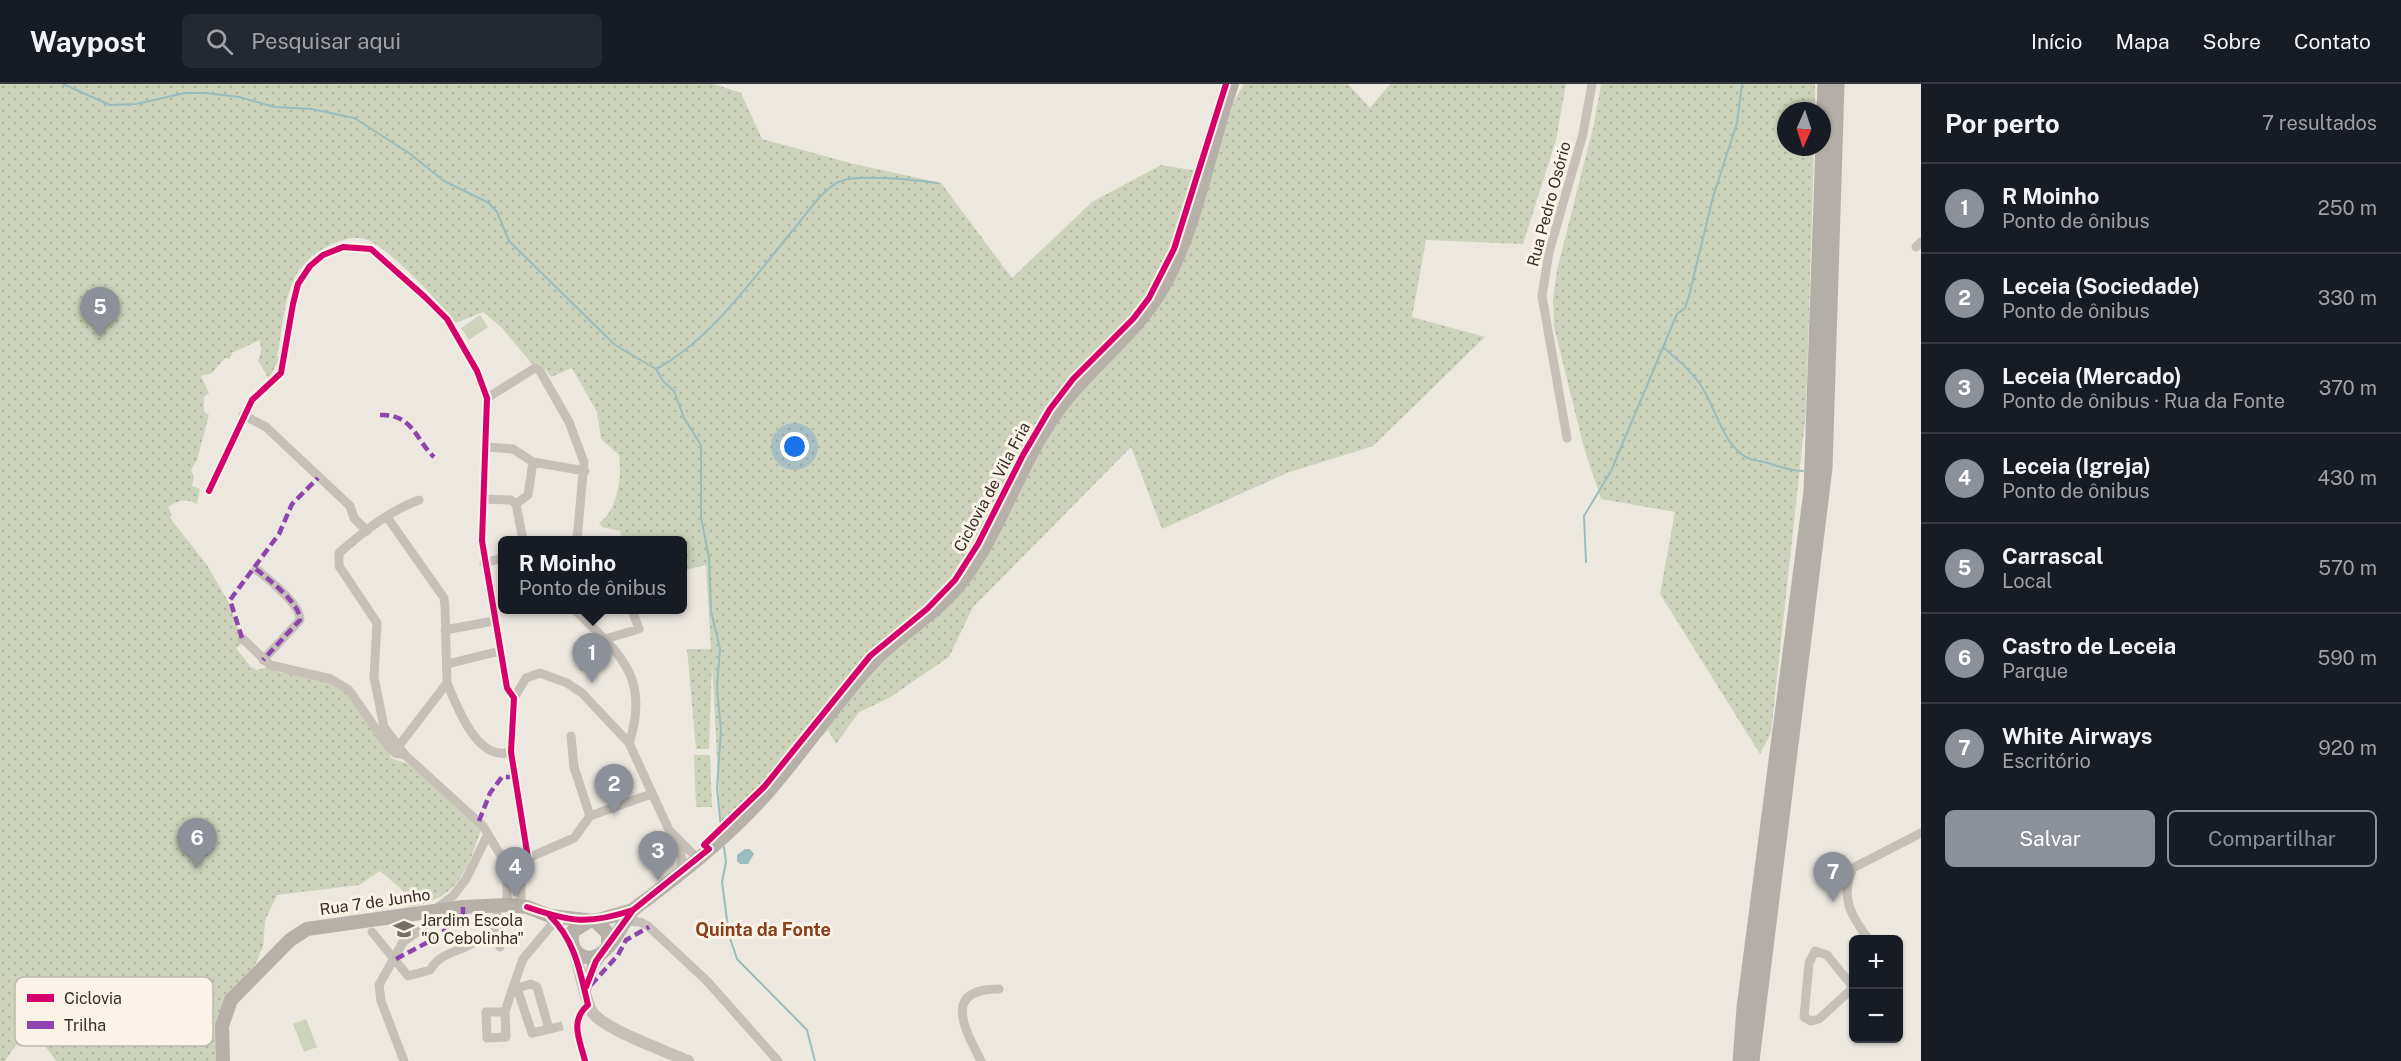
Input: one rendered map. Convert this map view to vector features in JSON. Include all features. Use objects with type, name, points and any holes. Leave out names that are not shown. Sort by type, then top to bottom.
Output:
[{"type":"main road","points":[[553,919],[584,957],[605,950],[632,912],[698,859],[768,791],[875,660],[937,608],[968,573],[1050,421],[1078,383],[1138,322],[1166,282],[1185,237],[1232,84]]},
{"type":"main road","points":[[1740,1061],[1814,462],[1825,84]]},
{"type":"main road","points":[[1752,1061],[1825,468],[1837,84]]},
{"type":"main road","points":[[513,906],[553,919],[592,921],[608,933],[605,950]]},
{"type":"main road","name":"Rua 7 de Junho","points":[[224,1061],[222,1026],[231,1000],[300,933],[317,926],[435,910],[513,906]]},
{"type":"main road","points":[[573,946],[573,931],[592,921],[632,912]]},
{"type":"street","name":"Rua Pedro Osório","points":[[1568,438],[1542,296],[1549,252],[1583,135],[1592,84]]},
{"type":"street","points":[[209,491],[252,400],[281,373],[298,284],[310,266],[323,255],[343,247],[359,246],[370,249],[447,319],[477,371],[488,398],[483,499],[484,562],[507,688],[514,698]]},
{"type":"street","points":[[488,398],[535,368],[540,371],[581,448],[585,471],[577,536]]},
{"type":"street","points":[[243,415],[266,427],[350,506],[354,518],[367,531]]},
{"type":"street","points":[[487,447],[513,449],[533,462],[585,471]]},
{"type":"street","points":[[474,461],[486,460]]},
{"type":"street","points":[[516,504],[528,495],[533,462]]},
{"type":"street","points":[[483,499],[511,500],[516,504],[522,536]]},
{"type":"street","points":[[419,500],[394,509],[387,517],[339,553],[337,559],[342,573],[377,623],[376,691],[384,727],[405,755],[479,821],[507,866],[513,906]]},
{"type":"street","points":[[387,517],[444,598],[447,683],[462,720],[487,749],[500,754],[511,753]]},
{"type":"street","points":[[484,562],[498,559]]},
{"type":"street","points":[[256,569],[285,594],[301,615],[300,620],[263,660]]},
{"type":"street","points":[[580,614],[624,662],[636,690],[638,713],[630,743]]},
{"type":"street","points":[[605,639],[639,629],[634,614]]},
{"type":"street","points":[[445,630],[494,621]]},
{"type":"street","points":[[242,638],[263,660],[284,670],[308,672],[331,679],[349,690],[387,746],[395,753],[405,755]]},
{"type":"street","points":[[447,664],[500,651]]},
{"type":"street","points":[[372,932],[408,976],[430,970],[435,960],[451,951],[469,946],[497,929],[513,906],[524,861],[511,753],[514,698],[526,678],[535,674],[545,674],[582,693],[630,743],[651,795],[676,839],[682,859],[680,874]]},
{"type":"street","points":[[398,747],[447,683]]},
{"type":"street","points":[[571,736],[578,783],[590,816]]},
{"type":"street","points":[[507,866],[524,861],[574,838],[590,816],[651,795]]},
{"type":"street","points":[[1866,935],[1849,911],[1849,880],[1853,868],[1921,833]]},
{"type":"street","points":[[404,1061],[381,1001],[379,985],[403,942],[429,921],[435,910],[453,896],[466,879],[488,834]]},
{"type":"street","points":[[676,839],[698,859]]},
{"type":"street","points":[[632,912],[640,922],[649,927],[707,981],[778,1061]]},
{"type":"street","points":[[505,1012],[523,959],[553,919]]},
{"type":"street","points":[[497,929],[500,947]]},
{"type":"street","points":[[573,946],[586,987],[588,1005],[605,1024],[688,1061]]},
{"type":"street","points":[[586,987],[593,966],[605,950]]},
{"type":"street","points":[[1815,951],[1827,955],[1853,987],[1819,1019],[1811,1021],[1804,1017],[1809,963],[1815,951]]},
{"type":"street","points":[[531,984],[537,987],[551,1028],[532,1033],[515,987],[531,984]]},
{"type":"street","points":[[981,1061],[963,1024],[962,1009],[974,992],[999,989]]},
{"type":"street","points":[[585,1061],[571,1024],[588,1005]]},
{"type":"green space","points":[[0,84],[714,84],[741,93],[762,139],[854,164],[941,183],[1012,278],[1092,202],[1161,165],[1211,173],[1234,101],[1244,84],[1348,84],[1370,108],[1390,84],[1566,84],[1556,140],[1523,244],[1426,240],[1412,317],[1485,337],[1373,446],[1287,473],[1162,529],[1131,447],[973,607],[949,657],[889,698],[859,712],[836,744],[828,730],[721,835],[712,661],[709,749],[696,749],[687,649],[711,649],[706,565],[687,570],[687,536],[621,536],[620,531],[602,527],[599,523],[611,510],[617,492],[620,473],[619,455],[601,439],[597,412],[572,368],[551,377],[545,369],[533,365],[501,327],[483,312],[456,323],[401,264],[365,239],[336,242],[321,250],[304,265],[292,284],[277,356],[280,357],[269,379],[258,361],[261,352],[260,340],[232,353],[230,359],[225,358],[212,373],[201,376],[209,393],[204,397],[204,412],[209,415],[197,460],[191,470],[194,477],[192,486],[200,489],[197,504],[186,500],[179,501],[168,507],[172,515],[170,518],[207,565],[229,603],[243,643],[236,648],[250,666],[257,670],[268,667],[281,673],[308,674],[330,681],[349,695],[389,751],[391,758],[408,764],[481,829],[470,858],[457,882],[448,891],[424,904],[407,907],[408,895],[380,871],[359,885],[277,895],[265,921],[263,949],[254,966],[227,998],[218,1016],[217,1061],[56,1061],[45,1046],[213,1046],[213,977],[15,977],[15,1046],[5,1061],[0,1061]]},
{"type":"green space","points":[[1601,84],[1815,84],[1815,102],[1777,102],[1777,156],[1814,156],[1806,412],[1771,733],[1760,754],[1660,594],[1675,512],[1601,499],[1584,448],[1554,327],[1553,300],[1557,270],[1594,124]]},
{"type":"green space","points":[[480,315],[488,327],[469,340],[461,328]]},
{"type":"green space","points":[[592,638],[599,666],[580,671],[573,643]]},
{"type":"green space","points":[[694,755],[710,755],[712,807],[696,807]]},
{"type":"green space","points":[[306,1019],[317,1047],[304,1052],[293,1024]]},
{"type":"water","points":[[745,849],[750,849],[754,854],[748,864],[740,864],[737,861],[737,855]]},
{"type":"waterway","points":[[63,84],[110,105],[136,104],[185,93],[206,93],[239,97],[275,107],[312,109],[354,118],[409,153],[444,181],[489,203],[497,212],[509,241],[615,345],[656,369],[663,381],[674,391],[684,418],[701,445],[701,517],[709,558],[711,611],[720,649],[717,688],[721,730],[717,788],[721,828]]},
{"type":"waterway","points":[[1586,562],[1584,516],[1611,471],[1677,314],[1685,308],[1713,197],[1737,123],[1742,84]]},
{"type":"waterway","points":[[656,369],[676,357],[713,325],[747,287],[815,202],[835,184],[860,178],[937,183]]},
{"type":"waterway","points":[[1664,348],[1688,369],[1700,384],[1721,426],[1733,446],[1741,454],[1752,460],[1789,470],[1803,471]]},
{"type":"waterway","points":[[724,847],[726,862],[722,882],[729,935],[737,959],[807,1030],[815,1061]]},
{"type":"tunnel","points":[[554,1028],[566,1025]]},
{"type":"marked path","points":[[380,415],[391,416],[407,423],[434,457]]},
{"type":"marked path","points":[[242,638],[230,600],[279,534],[292,504],[318,478]]},
{"type":"marked path","points":[[256,569],[290,599],[300,620],[263,660]]},
{"type":"marked path","points":[[479,821],[490,793],[502,777],[515,777]]},
{"type":"marked path","points":[[396,959],[430,941],[463,917],[463,907]]},
{"type":"marked path","points":[[591,985],[618,955],[626,940],[649,927]]},
{"type":"cycle path","name":"Ciclovia de Vila Fria","points":[[586,987],[596,961],[633,910],[709,849],[704,845],[764,787],[870,656],[927,609],[955,580],[978,544],[1023,455],[1050,409],[1073,379],[1133,319],[1149,298],[1174,249],[1226,84]]},
{"type":"cycle path","points":[[209,491],[252,400],[281,373],[298,284],[310,266],[323,255],[343,247],[371,249],[447,319],[477,371],[487,398],[482,541],[507,688],[514,698],[511,752],[528,858]]},
{"type":"cycle path","points":[[527,907],[556,916],[580,920],[604,918],[633,910]]},
{"type":"cycle path","points":[[550,916],[566,936],[576,958],[588,1005],[582,1011],[577,1024],[585,1061]]},
{"type":"place","name":"Carrascal","points":[[100,337]]},
{"type":"place","name":"R Moinho","points":[[592,683]]},
{"type":"place","name":"Leceia (Sociedade)","points":[[614,814]]},
{"type":"place","name":"Castro de Leceia","points":[[197,868]]},
{"type":"place","name":"Leceia (Mercado)","points":[[658,881]]},
{"type":"place","name":"Leceia (Igreja)","points":[[515,897]]},
{"type":"place","name":"White Airways","points":[[1833,902]]},
{"type":"place","name":"Jardim Escola \"O Cebolinha\"","points":[[404,929]]},
{"type":"district","name":"Quinta da Fonte","points":[[763,929]]}]
